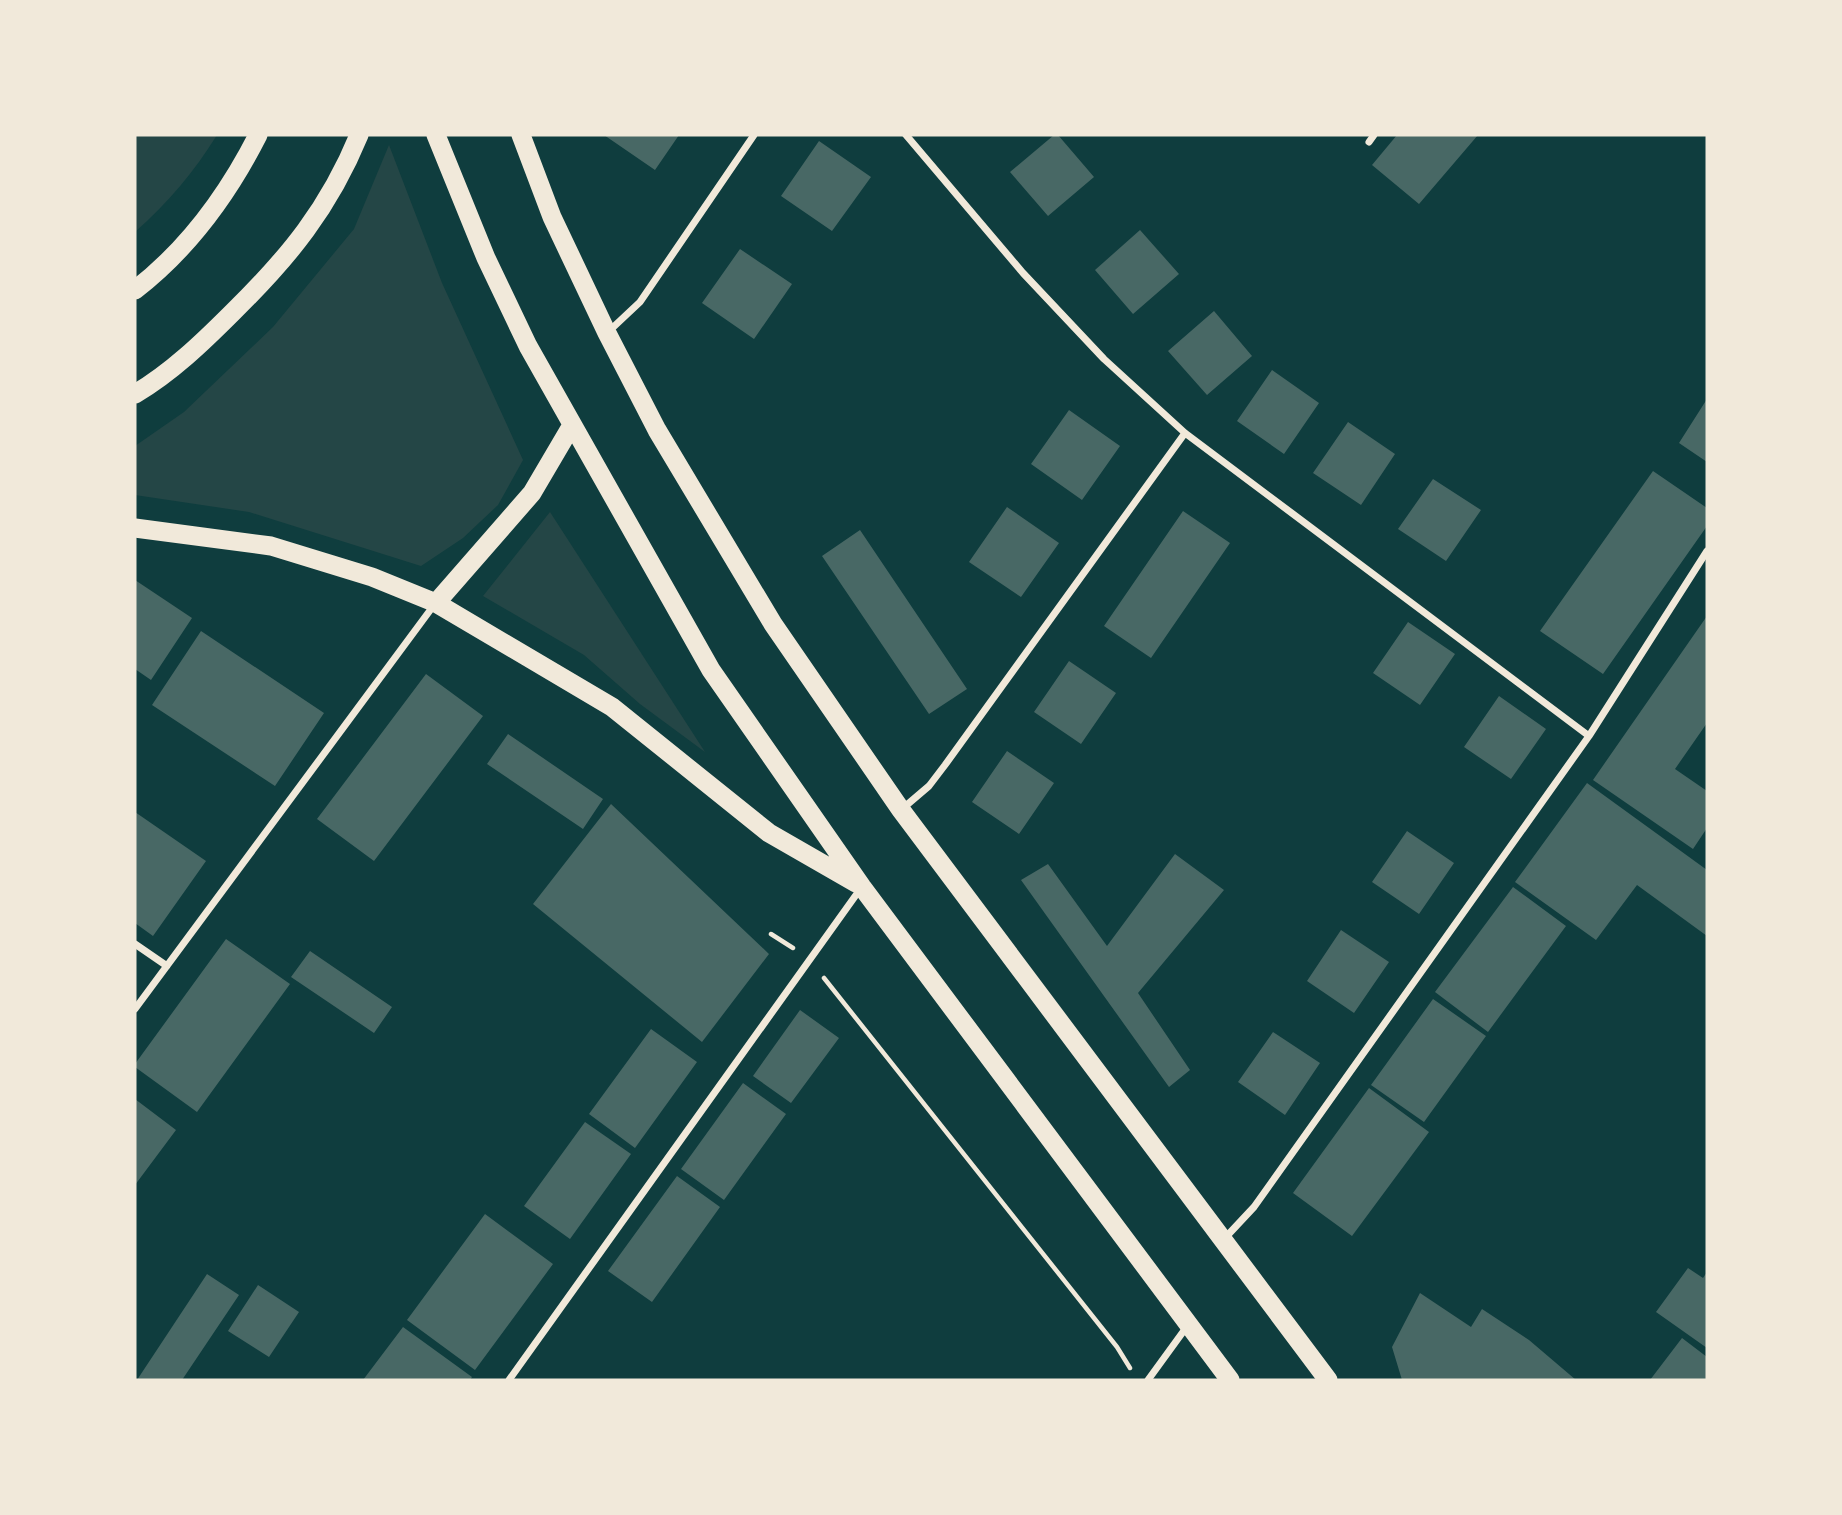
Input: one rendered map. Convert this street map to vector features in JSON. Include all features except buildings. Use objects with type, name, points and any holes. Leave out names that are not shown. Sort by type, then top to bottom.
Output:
[{"type":"highway","points":[[135,290],[193,236],[226,191],[258,135]]},
{"type":"highway","points":[[135,394],[160,379],[211,335],[292,251],[324,207],[359,135]]},
{"type":"highway","points":[[436,135],[486,258],[528,346],[711,670],[862,887],[1230,1380]]},
{"type":"highway","points":[[521,135],[552,217],[607,333],[657,430],[773,624],[901,810],[1328,1380]]},
{"type":"highway","points":[[436,603],[532,494],[572,425]]},
{"type":"highway","points":[[135,528],[271,546],[372,577],[436,603],[612,707],[769,833],[862,887]]},
{"type":"street","points":[[607,333],[640,302],[754,135]]},
{"type":"street","points":[[906,135],[1023,273],[1104,359],[1185,433],[1589,736]]},
{"type":"street","points":[[1369,142],[1374,135]]},
{"type":"street","points":[[901,810],[929,786],[945,765],[1185,433]]},
{"type":"street","points":[[1222,1241],[1254,1207],[1589,736],[1707,551]]},
{"type":"street","points":[[135,1009],[436,603]]},
{"type":"street","points":[[509,1380],[862,887]]},
{"type":"street","points":[[135,944],[167,966]]},
{"type":"street","points":[[1148,1380],[1188,1325]]},
{"type":"path","points":[[771,934],[810,959],[1117,1347],[1131,1369]]},
{"type":"shaded area","points":[[135,135],[217,135],[180,186],[135,232]]},
{"type":"shaded area","points":[[389,145],[442,283],[523,460],[498,505],[463,538],[421,566],[249,512],[135,495],[135,446],[184,412],[273,327],[354,229]]},
{"type":"shaded area","points":[[550,512],[705,752],[640,704],[584,655],[483,596]]}]
